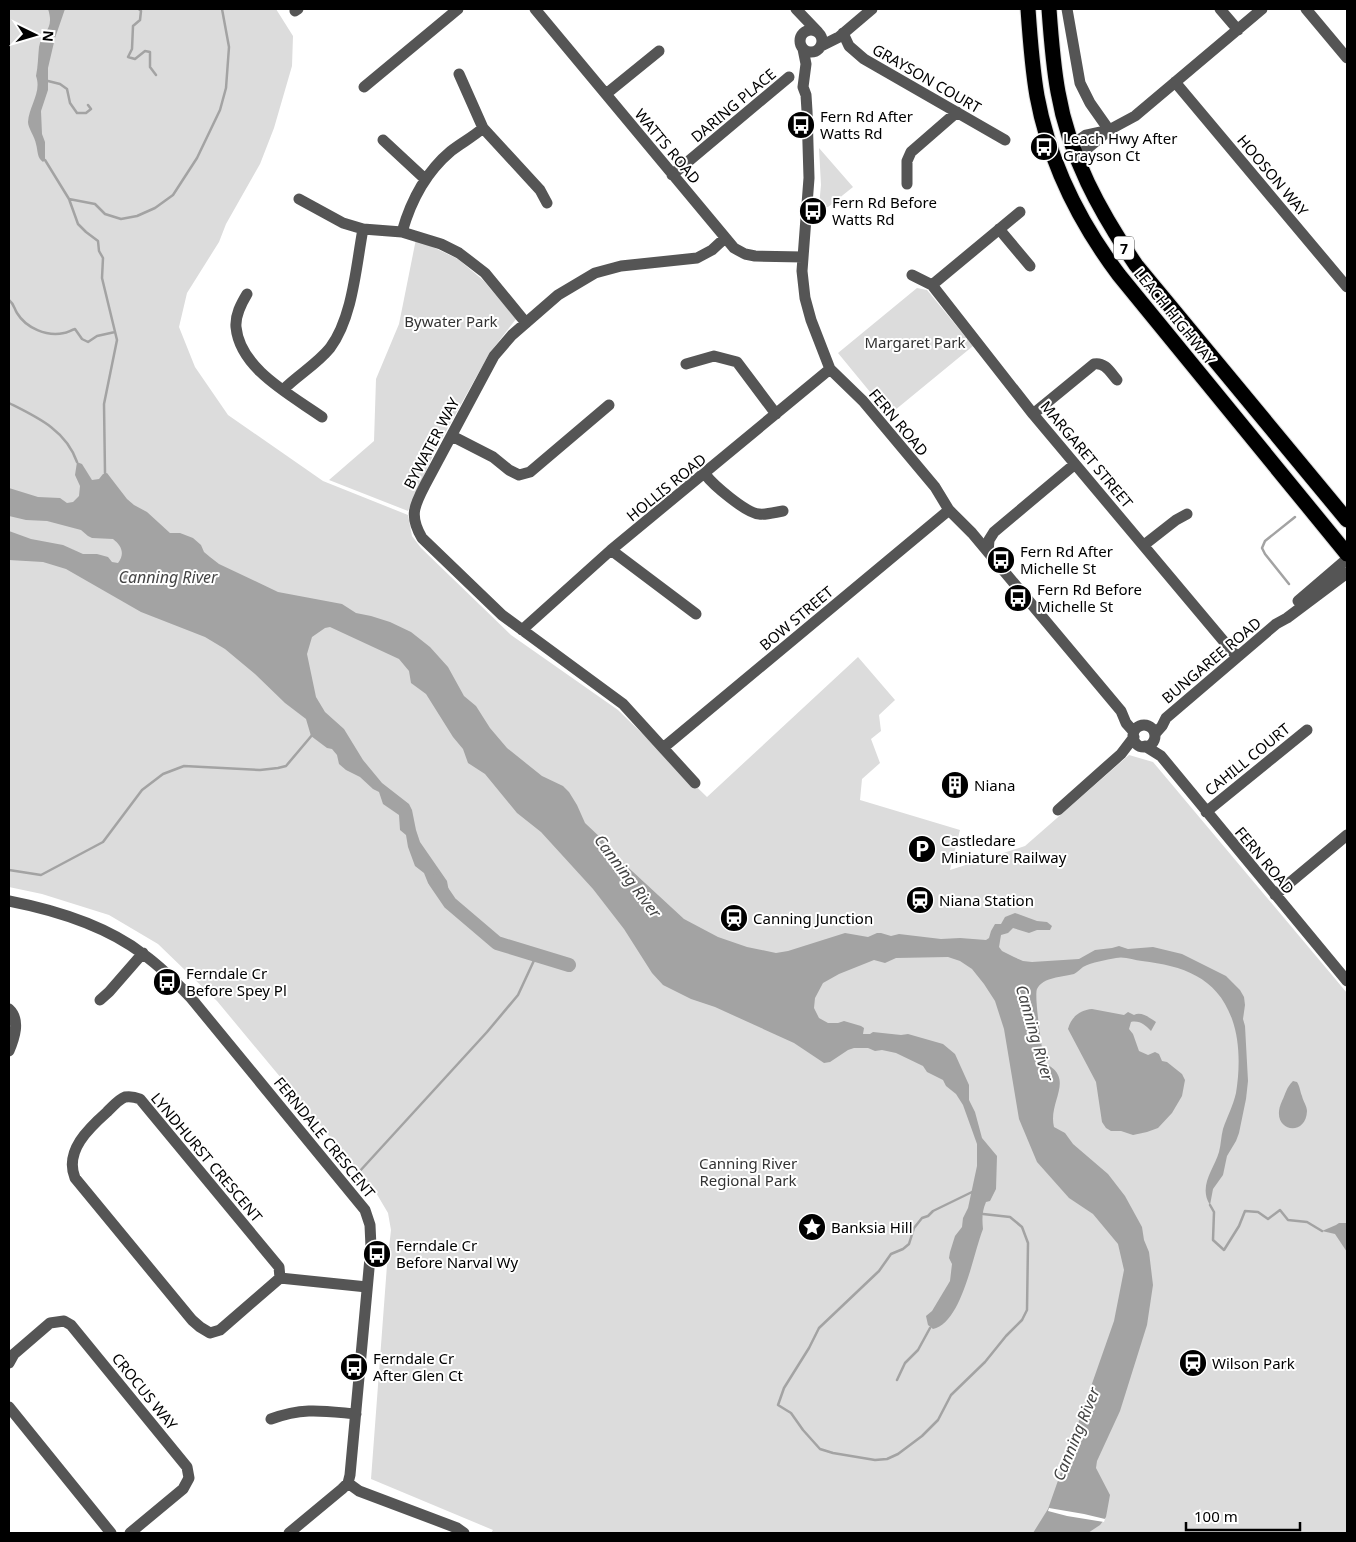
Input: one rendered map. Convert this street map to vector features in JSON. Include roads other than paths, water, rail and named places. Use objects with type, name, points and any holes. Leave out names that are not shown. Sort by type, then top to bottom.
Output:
[{"type":"highway","name":"LEACH HIGHWAY","points":[[1028,9],[1033,73],[1043,122],[1050,146],[1070,197],[1106,258],[1119,275],[1347,554]]},
{"type":"highway","name":"LEACH HIGHWAY","points":[[1049,9],[1058,93],[1072,145],[1086,182],[1113,232],[1136,265],[1347,520]]},
{"type":"highway","points":[[1072,145],[1065,163],[1090,230]]},
{"type":"street","points":[[364,87],[458,9]]},
{"type":"street","name":"WATTS ROAD","points":[[535,9],[734,248],[745,254],[802,257]]},
{"type":"street","name":"FERN ROAD","points":[[796,9],[800,43],[806,64],[803,87],[806,95],[809,178],[802,257],[803,288],[808,312],[830,369],[867,406],[935,487],[948,510],[972,533],[1121,711],[1132,718],[1144,736],[1160,750],[1160,756],[1347,981]]},
{"type":"street","name":"FERN ROAD","points":[[796,9],[819,41],[810,68],[809,87],[806,95]]},
{"type":"street","points":[[803,49],[810,52],[819,41],[843,33],[872,9]]},
{"type":"street","points":[[1067,9],[1080,83],[1090,103],[1109,130]]},
{"type":"street","points":[[1220,9],[1238,30]]},
{"type":"street","points":[[1077,160],[1082,153],[1109,130],[1135,116],[1262,9]]},
{"type":"street","points":[[1306,9],[1347,58]]},
{"type":"street","points":[[800,36],[808,30],[819,41]]},
{"type":"street","name":"GRAYSON COURT","points":[[843,33],[849,46],[864,60],[1005,140]]},
{"type":"street","points":[[606,94],[659,51]]},
{"type":"street","points":[[459,74],[483,128],[540,190],[547,203]]},
{"type":"street","name":"DARING PLACE","points":[[672,175],[789,77]]},
{"type":"street","name":"HOOSON WAY","points":[[1175,82],[1347,287]]},
{"type":"street","points":[[907,184],[907,161],[910,152],[957,112]]},
{"type":"street","points":[[402,232],[413,201],[425,179],[452,151],[483,128]]},
{"type":"street","points":[[1072,145],[1086,134],[1109,130]]},
{"type":"street","points":[[383,140],[425,179]]},
{"type":"street","points":[[299,199],[343,223],[363,229],[402,232],[441,244],[459,254],[485,273],[526,322]]},
{"type":"street","points":[[932,285],[1020,212]]},
{"type":"street","points":[[284,390],[319,360],[338,335],[350,300],[363,229]]},
{"type":"street","points":[[999,229],[1030,266]]},
{"type":"street","name":"BYWATER WAY","points":[[695,783],[624,704],[502,615],[428,545],[416,528],[413,513],[416,502],[494,356],[526,322],[558,295],[595,273],[621,266],[697,258],[712,250],[725,238]]},
{"type":"street","name":"MARGARET STREET","points":[[912,275],[932,285],[1034,414],[1237,657]]},
{"type":"street","points":[[247,294],[239,309],[236,326],[240,344],[250,361],[259,371],[322,417]]},
{"type":"street","points":[[686,364],[714,356],[737,362],[776,414]]},
{"type":"street","points":[[1034,414],[1094,364],[1105,366],[1117,380]]},
{"type":"street","name":"HOLLIS ROAD","points":[[522,630],[612,550],[830,369]]},
{"type":"street","points":[[452,436],[493,457],[509,470],[520,475],[530,472],[608,405]]},
{"type":"street","points":[[988,552],[989,540],[994,532],[1075,464]]},
{"type":"street","points":[[705,474],[716,486],[752,512],[763,515],[783,510]]},
{"type":"street","name":"BOW STREET","points":[[663,748],[948,510]]},
{"type":"street","points":[[1144,545],[1176,520],[1187,514]]},
{"type":"street","points":[[612,550],[696,614]]},
{"type":"street","name":"BUNGAREE ROAD","points":[[1276,624],[1282,615],[1347,558]]},
{"type":"street","name":"BUNGAREE ROAD","points":[[1058,810],[1121,754],[1129,752],[1160,719],[1166,718],[1276,624],[1287,618],[1347,572]]},
{"type":"street","name":"CAHILL COURT","points":[[1206,812],[1307,730]]},
{"type":"street","points":[[1275,895],[1347,835]]},
{"type":"street","name":"FERNDALE CRESCENT","points":[[9,901],[85,922],[143,953],[191,998],[365,1210],[371,1232],[352,1465],[348,1483]]},
{"type":"street","points":[[100,1000],[110,992],[143,953]]},
{"type":"street","points":[[9,1009],[12,1012],[16,1029],[9,1052]]},
{"type":"street","name":"LYNDHURST CRESCENT","points":[[132,1096],[140,1099],[279,1267],[280,1278],[220,1330],[210,1333],[200,1327],[192,1320],[75,1178],[72,1170],[72,1159],[88,1129],[123,1098],[132,1096]]},
{"type":"street","points":[[280,1278],[367,1288]]},
{"type":"street","name":"CROCUS WAY","points":[[9,1363],[14,1354],[50,1323],[64,1321],[83,1340],[186,1467],[189,1478],[183,1489],[130,1533]]},
{"type":"street","points":[[9,1407],[111,1533]]},
{"type":"street","points":[[272,1419],[305,1410],[356,1414]]},
{"type":"street","points":[[289,1533],[348,1483],[359,1491],[457,1528],[464,1533]]},
{"type":"water","points":[[48,9],[65,9],[55,38],[48,68],[48,90],[41,111],[42,134],[45,142],[45,160],[43,162],[39,156],[28,122],[37,88],[36,76],[39,47],[50,22]]},
{"type":"water","name":"Canning River","points":[[77,462],[82,464],[92,480],[99,479],[103,474],[107,473],[134,505],[147,512],[170,533],[180,533],[193,538],[201,545],[204,552],[219,564],[278,592],[342,604],[356,613],[390,622],[411,632],[430,647],[448,667],[464,696],[476,706],[490,728],[507,748],[542,776],[563,786],[569,792],[585,823],[603,840],[606,847],[684,919],[718,937],[747,947],[776,953],[845,933],[868,937],[881,933],[891,936],[899,934],[941,939],[986,940],[989,938],[995,924],[1001,924],[1005,917],[1015,913],[1037,921],[1047,922],[1052,926],[1050,930],[1037,930],[1029,933],[1013,928],[1008,933],[1001,935],[999,947],[1002,951],[1023,961],[1079,959],[1095,950],[1119,946],[1128,949],[1153,947],[1182,954],[1226,976],[1240,990],[1244,997],[1245,1005],[1243,1019],[1248,1081],[1246,1099],[1239,1133],[1227,1156],[1223,1175],[1213,1189],[1210,1205],[1207,1198],[1206,1184],[1219,1152],[1223,1129],[1235,1098],[1239,1065],[1235,1028],[1226,1005],[1217,993],[1197,976],[1185,970],[1122,957],[1091,964],[1074,974],[1048,980],[1037,989],[1037,1012],[1044,1061],[1055,1071],[1060,1080],[1054,1112],[1054,1127],[1065,1133],[1073,1144],[1108,1174],[1125,1196],[1142,1227],[1144,1240],[1149,1252],[1153,1285],[1147,1325],[1120,1411],[1097,1461],[1096,1468],[1110,1495],[1106,1517],[1100,1525],[1088,1533],[1033,1533],[1048,1509],[1114,1321],[1124,1270],[1118,1244],[1093,1214],[1069,1198],[1037,1162],[1019,1119],[1004,1029],[995,1001],[972,969],[960,961],[948,957],[896,958],[885,963],[874,960],[839,974],[823,983],[815,998],[814,1008],[819,1018],[828,1023],[844,1021],[861,1026],[864,1028],[863,1034],[873,1032],[908,1034],[943,1044],[955,1054],[969,1085],[969,1100],[975,1112],[982,1138],[997,1156],[996,1189],[990,1201],[986,1202],[985,1205],[983,1229],[965,1286],[952,1314],[943,1324],[933,1329],[928,1325],[926,1316],[932,1311],[950,1281],[952,1264],[949,1258],[950,1252],[955,1236],[962,1227],[963,1218],[968,1208],[977,1166],[977,1144],[963,1105],[943,1080],[927,1072],[923,1066],[896,1053],[882,1050],[875,1051],[868,1048],[848,1050],[830,1062],[824,1063],[794,1043],[663,985],[652,973],[624,929],[593,889],[541,832],[517,813],[485,774],[468,763],[463,749],[453,737],[426,694],[411,683],[409,671],[399,659],[330,627],[325,628],[312,637],[307,654],[316,697],[325,712],[344,729],[363,760],[382,783],[409,804],[420,842],[447,881],[449,892],[445,897],[440,895],[428,883],[424,873],[415,866],[406,835],[400,830],[399,815],[383,804],[379,792],[339,764],[337,755],[332,749],[327,748],[311,736],[306,719],[285,703],[225,649],[205,637],[141,612],[66,569],[43,562],[9,560],[9,531],[31,539],[63,545],[83,554],[97,554],[108,557],[112,562],[118,563],[122,553],[119,544],[113,539],[92,538],[81,530],[47,521],[26,520],[9,516],[9,488],[38,497],[60,498],[67,503],[73,502],[79,496],[80,486],[75,475]]},
{"type":"water","points":[[1092,1009],[1124,1015],[1128,1012],[1134,1015],[1142,1014],[1156,1022],[1151,1031],[1145,1025],[1131,1022],[1129,1029],[1133,1034],[1139,1051],[1148,1055],[1155,1052],[1159,1054],[1162,1061],[1167,1062],[1182,1074],[1185,1080],[1182,1096],[1172,1113],[1158,1128],[1133,1135],[1121,1131],[1111,1131],[1102,1122],[1096,1082],[1068,1029],[1071,1021],[1077,1015]]},
{"type":"water","points":[[1293,1081],[1298,1084],[1307,1111],[1305,1120],[1301,1125],[1289,1128],[1283,1125],[1279,1111],[1286,1091]]},
{"type":"water","points":[[1339,1223],[1347,1223],[1347,1252],[1335,1234],[1322,1231]]},
{"type":"waterway","points":[[139,9],[141,11],[140,20],[133,26],[132,49],[128,57],[135,59],[145,51],[150,52],[150,67],[156,75]]},
{"type":"waterway","points":[[69,199],[95,204],[105,214],[121,219],[137,216],[155,208],[173,195],[197,158],[220,110],[226,88],[229,47],[222,9]]},
{"type":"waterway","points":[[48,81],[60,84],[67,89],[70,103],[77,113],[86,113],[91,109],[88,105]]},
{"type":"waterway","points":[[45,160],[69,199],[78,224],[98,241],[99,251],[103,258],[102,278],[117,340],[104,404],[105,473]]},
{"type":"waterway","points":[[9,300],[26,323],[44,332],[57,334],[75,329],[82,339],[88,342],[97,336],[115,332]]},
{"type":"waterway","points":[[9,403],[40,419],[58,433],[66,441],[77,462]]},
{"type":"waterway","points":[[1289,584],[1262,548],[1265,541],[1295,517]]},
{"type":"waterway","points":[[9,870],[41,875],[103,842],[142,790],[163,774],[184,766],[260,770],[286,766],[313,734]]},
{"type":"waterway","points":[[435,881],[450,903],[497,943],[569,965]]},
{"type":"waterway","points":[[359,1172],[487,1032],[518,995],[537,954]]},
{"type":"waterway","points":[[972,1192],[922,1218],[914,1228],[909,1244],[891,1254],[879,1271],[819,1328],[784,1388],[778,1405],[791,1413],[820,1449],[875,1460],[887,1459],[898,1454],[922,1436],[938,1420],[951,1395],[985,1362],[1022,1320],[1027,1310],[1028,1243],[1022,1227],[1010,1217],[983,1214]]},
{"type":"waterway","points":[[1210,1205],[1214,1212],[1213,1240],[1224,1250],[1239,1226],[1245,1211],[1258,1212],[1268,1219],[1280,1210],[1288,1220],[1307,1222],[1322,1231]]},
{"type":"waterway","points":[[897,1380],[905,1363],[918,1350],[930,1328]]},
{"type":"place","name":"Fern Rd After Watts Rd","points":[[801,125]]},
{"type":"place","name":"Leach Hwy After Grayson Ct","points":[[1044,147]]},
{"type":"place","name":"Fern Rd Before Watts Rd","points":[[813,211]]},
{"type":"place","name":"Fern Rd After Michelle St","points":[[1001,560]]},
{"type":"place","name":"Fern Rd Before Michelle St","points":[[1018,598]]},
{"type":"place","name":"Niana","points":[[955,785]]},
{"type":"place","name":"Castledare Miniature Railway","points":[[922,849]]},
{"type":"place","name":"Niana Station","points":[[920,900]]},
{"type":"place","name":"Canning Junction","points":[[734,918]]},
{"type":"place","name":"Ferndale Cr Before Spey Pl","points":[[167,982]]},
{"type":"place","name":"Banksia Hill","points":[[812,1227]]},
{"type":"place","name":"Ferndale Cr Before Narval Wy","points":[[377,1254]]},
{"type":"place","name":"Wilson Park","points":[[1193,1363]]},
{"type":"place","name":"Ferndale Cr After Glen Ct","points":[[354,1367]]},
{"type":"park label","name":"Bywater Park","points":[[451,321]]},
{"type":"park label","name":"Margaret Park","points":[[915,342]]},
{"type":"park label","name":"Canning River Regional Park","points":[[748,1172]]}]
